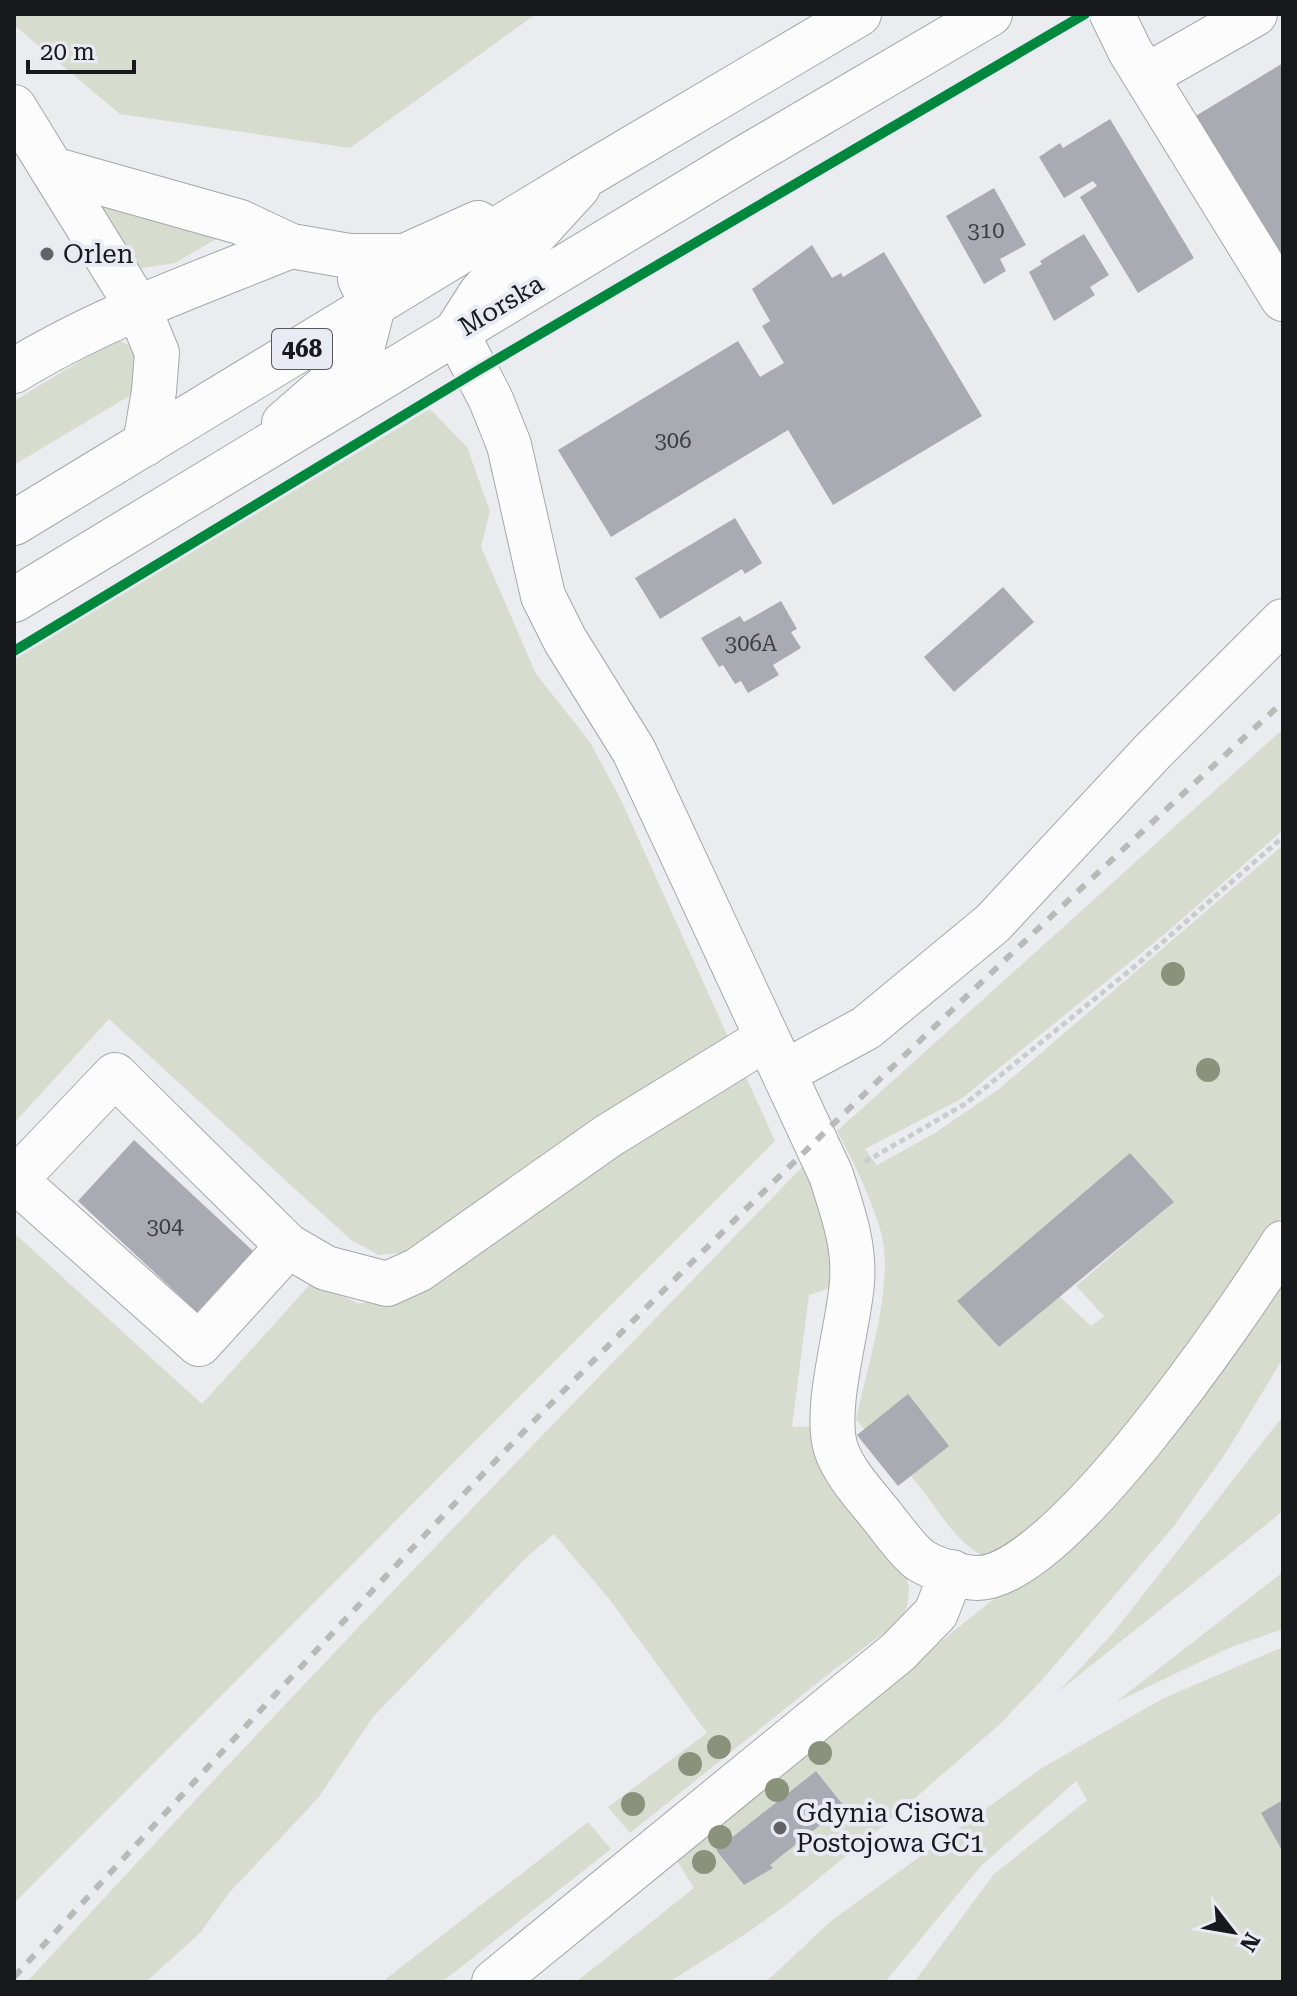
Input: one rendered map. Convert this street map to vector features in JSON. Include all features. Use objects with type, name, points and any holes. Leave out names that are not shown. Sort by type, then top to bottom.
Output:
[{"type":"main road","name":"468","points":[[14,523],[590,173],[859,14]]},
{"type":"main road","name":"Morska","points":[[14,600],[746,157],[990,14]]},
{"type":"main road","points":[[1112,14],[1146,76],[1283,299]]},
{"type":"main road","points":[[1146,76],[1255,14]]},
{"type":"main road","points":[[14,107],[139,309],[157,353],[145,444]]},
{"type":"main road","points":[[52,169],[240,222],[291,246],[349,256],[405,256],[590,173]]},
{"type":"main road","points":[[590,173],[481,293],[456,332],[491,400],[509,445],[543,596],[565,640],[634,751],[831,1175],[849,1231],[852,1280],[831,1426],[843,1465],[896,1534],[921,1560],[979,1578],[1017,1565],[1090,1501],[1174,1400],[1283,1243]]},
{"type":"main road","points":[[14,371],[52,348],[291,246]]},
{"type":"main road","points":[[234,466],[360,357],[373,306],[349,256]]},
{"type":"main road","points":[[288,1246],[199,1344],[15,1180],[115,1075],[288,1246],[326,1268],[387,1284],[408,1275],[608,1136],[776,1055],[866,1028],[993,923],[1153,751],[1283,621]]},
{"type":"main road","points":[[494,1982],[898,1652],[936,1613],[952,1572]]},
{"type":"path","points":[[872,1159],[965,1104],[1134,967],[1283,837]]},
{"type":"shaded area","points":[[14,14],[536,14],[350,148],[120,114],[14,25]]},
{"type":"shaded area","points":[[88,196],[218,238],[175,263],[135,269]]},
{"type":"shaded area","points":[[120,341],[137,354],[141,389],[14,465],[14,401],[110,343]]},
{"type":"shaded area","points":[[430,409],[467,447],[490,511],[481,547],[536,674],[590,742],[621,800],[775,1141],[14,1903],[14,1233],[202,1404],[314,1280],[358,1304],[391,1297],[424,1250],[379,1255],[351,1240],[109,1019],[14,1123],[14,659]]},
{"type":"shaded area","points":[[1283,729],[1283,830],[1166,933],[961,1099],[865,1149],[877,1165],[935,1133],[999,1089],[1283,845],[1283,1214],[1169,1384],[1097,1472],[992,1560],[967,1545],[956,1534],[919,1485],[856,1419],[878,1326],[885,1276],[884,1253],[872,1206],[837,1131]],"holes":[[[1130,1153],[1174,1202],[1076,1286],[1104,1316],[1091,1326],[1059,1296],[999,1347],[957,1301]]]},
{"type":"shaded area","points":[[808,1161],[834,1216],[836,1286],[809,1295],[792,1427],[817,1426],[905,1569],[909,1589],[907,1606],[900,1621],[831,1672],[630,1833],[608,1807],[707,1733],[610,1600],[554,1534],[528,1556],[373,1717],[318,1798],[228,1894],[201,1932],[146,1982],[27,1982],[317,1671]]},
{"type":"shaded area","points":[[1283,1273],[1283,1358],[1227,1451],[1174,1526],[1041,1681],[1000,1724],[786,1905],[669,1982],[576,1982],[694,1888],[674,1856],[1097,1516]],"holes":[[[816,1771],[844,1806],[770,1865],[772,1868],[744,1885],[716,1850]]]},
{"type":"shaded area","points":[[1283,1416],[1283,1511],[1058,1692],[1113,1633]]},
{"type":"shaded area","points":[[1283,1572],[1283,1629],[1229,1648],[1116,1702]]},
{"type":"shaded area","points":[[1283,1647],[1283,1982],[914,1982],[994,1874],[1087,1800],[1076,1781],[981,1866],[885,1982],[766,1982],[831,1921],[1042,1768],[1162,1699]]},
{"type":"shaded area","points":[[588,1822],[611,1849],[442,1982],[382,1982]]},
{"type":"building","points":[[1283,63],[1283,263],[1194,117]]},
{"type":"building","points":[[1110,119],[1194,258],[1138,293],[1080,197],[1097,186],[1093,181],[1064,198],[1039,157],[1060,143],[1063,148]]},
{"type":"building","points":[[994,188],[1026,245],[1000,259],[1006,271],[984,284],[946,216]]},
{"type":"building","points":[[1084,234],[1109,275],[1090,287],[1095,295],[1054,321],[1029,272],[1042,264],[1040,261]]},
{"type":"building","points":[[812,245],[832,278],[841,273],[843,277],[884,252],[982,416],[833,505],[788,430],[611,537],[558,450],[738,341],[760,377],[784,363],[762,326],[770,321],[752,289]]},
{"type":"building","points":[[735,518],[762,563],[745,574],[742,569],[660,619],[635,578]]},
{"type":"building","points":[[1003,587],[1034,622],[954,692],[924,657]]},
{"type":"building","points":[[781,601],[797,629],[791,632],[801,648],[773,665],[779,675],[748,693],[741,681],[735,684],[723,665],[719,667],[701,638],[740,616],[744,622]]},
{"type":"building","points":[[134,1140],[253,1251],[197,1312],[78,1201]]},
{"type":"building","points":[[1130,1153],[1174,1202],[999,1347],[957,1301]]},
{"type":"building","points":[[908,1394],[949,1446],[898,1486],[857,1435]]},
{"type":"building","name":"Gdynia Cisowa Postojowa GC1","points":[[816,1771],[844,1806],[770,1865],[773,1868],[744,1885],[716,1850]]},
{"type":"building","points":[[1283,1800],[1283,1852],[1261,1813]]},
{"type":"railway","points":[[14,1977],[402,1559],[624,1329],[903,1057],[1283,702]]},
{"type":"cycle path","points":[[14,651],[477,371],[1085,14]]},
{"type":"place","name":"Orlen","points":[[47,254]]},
{"type":"place","name":"Gdynia Cisowa Postojowa GC1","points":[[780,1828]]}]
